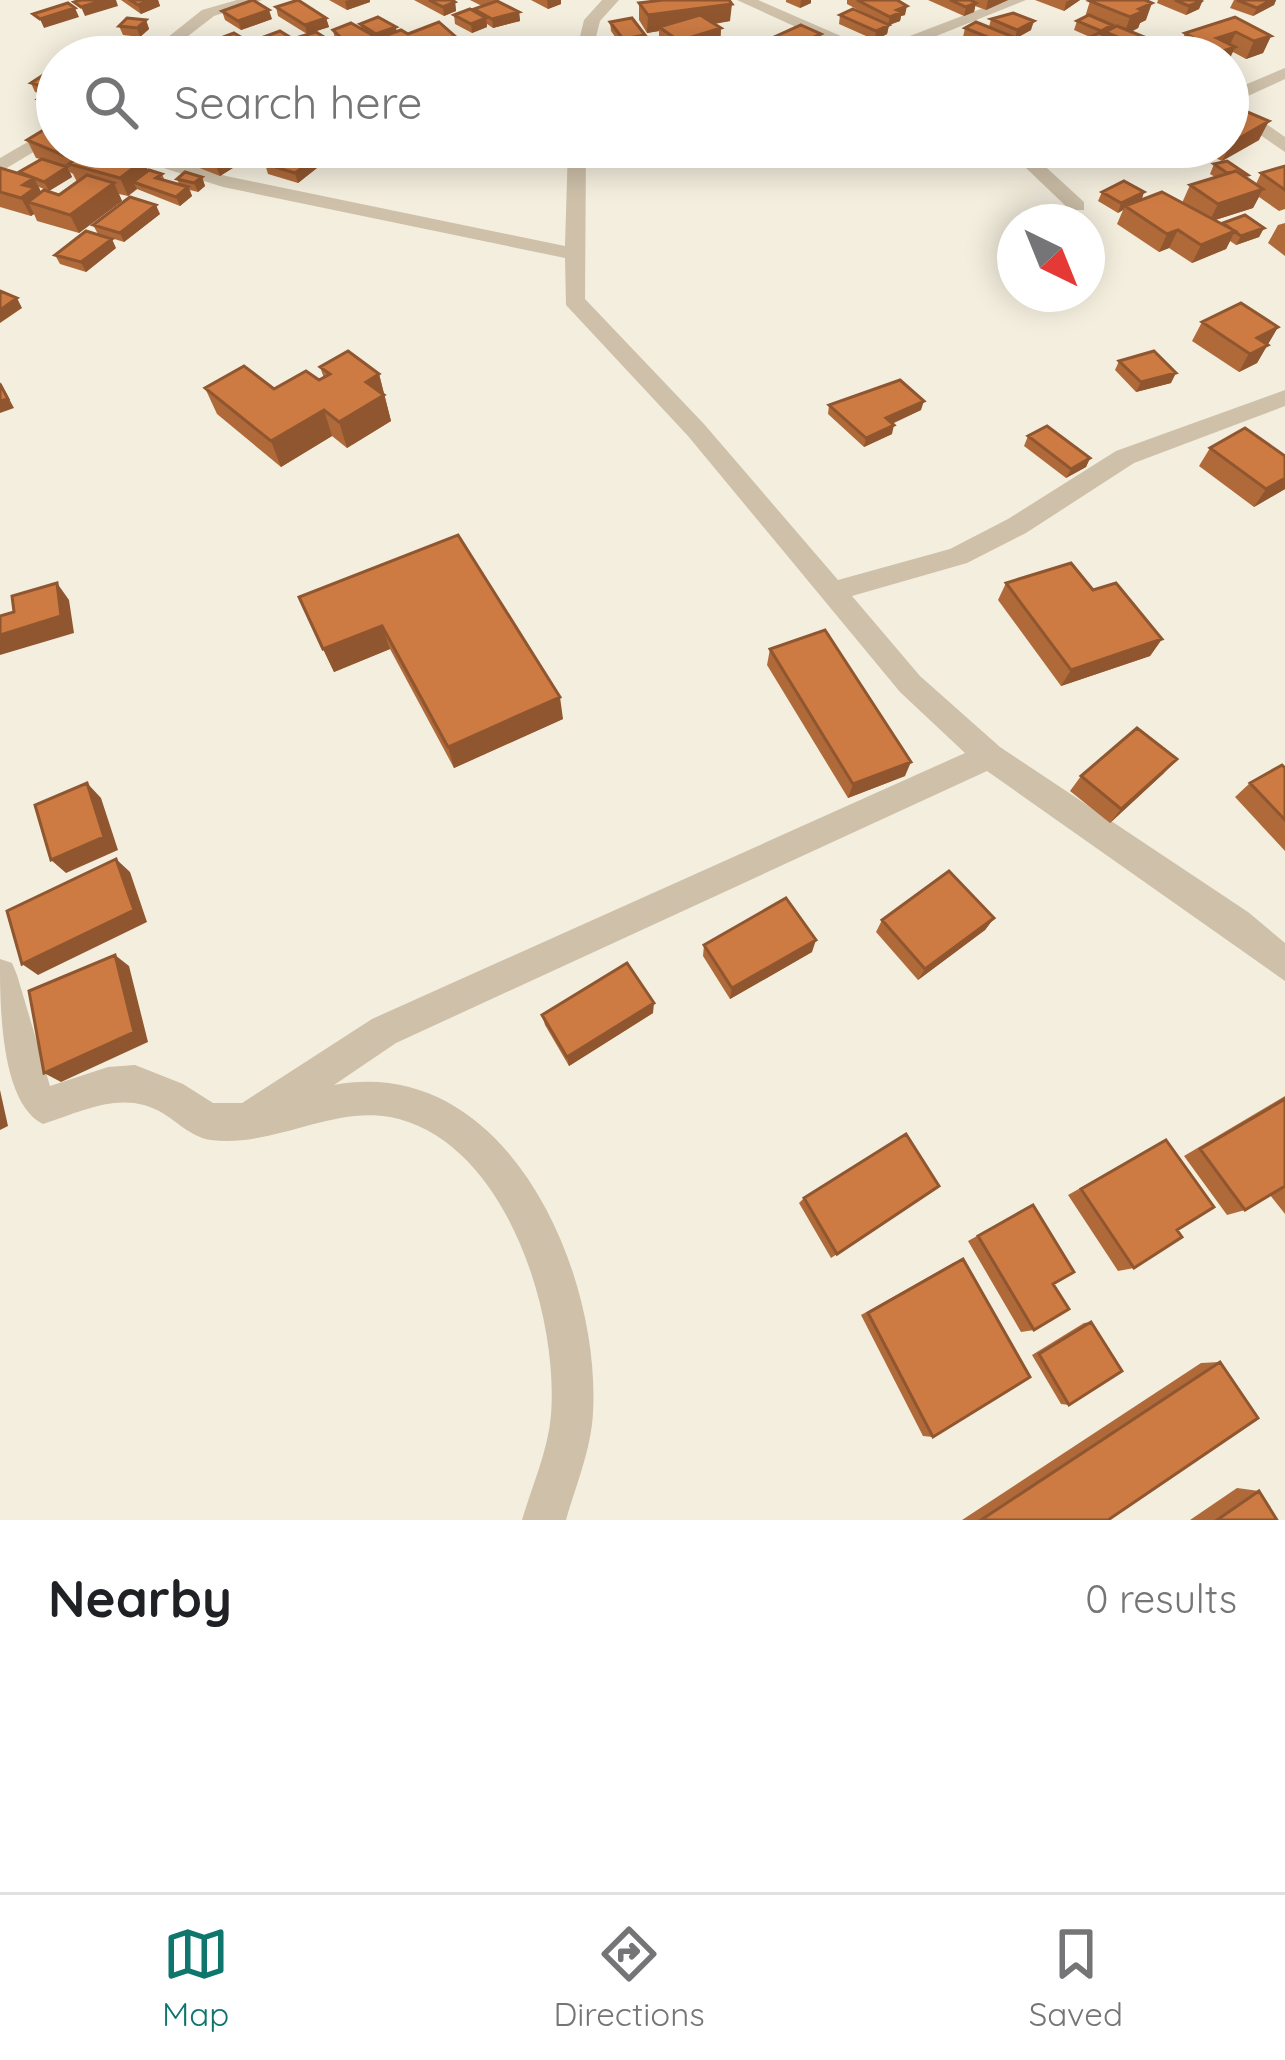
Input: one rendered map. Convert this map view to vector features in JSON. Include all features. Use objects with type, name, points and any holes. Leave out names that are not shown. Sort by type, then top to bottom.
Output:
[{"type":"street","points":[[174,36],[206,6],[254,0]]},
{"type":"street","points":[[588,36],[592,20],[611,0]]},
{"type":"street","points":[[745,0],[829,36]]},
{"type":"street","points":[[926,36],[1018,0]]},
{"type":"street","points":[[1249,91],[1285,73]]},
{"type":"street","points":[[1249,118],[1285,146]]},
{"type":"street","points":[[0,166],[36,144]]},
{"type":"street","points":[[178,168],[575,254]]},
{"type":"street","points":[[577,168],[574,300],[835,591],[910,685],[988,756],[1236,923],[1285,965]]},
{"type":"street","points":[[1036,168],[1075,204]]},
{"type":"street","points":[[835,591],[958,556],[1017,526],[1125,457],[1285,398]]},
{"type":"street","points":[[248,1121],[384,1031],[988,756]]},
{"type":"street","points":[[0,975],[12,1001],[30,1085],[43,1106],[108,1085],[135,1083],[170,1097],[208,1122],[248,1121],[387,1098],[447,1118],[522,1198],[561,1288],[572,1413],[544,1520]]},
{"type":"building","points":[[104,0],[81,7],[74,2]]},
{"type":"building","points":[[253,0],[269,10],[238,21],[222,11]]},
{"type":"building","points":[[298,0],[326,18],[305,25],[276,7]]},
{"type":"building","points":[[429,0],[452,0],[455,2],[443,7]]},
{"type":"building","points":[[729,0],[732,4],[648,15],[639,3]]},
{"type":"building","points":[[857,0],[897,0],[907,6],[890,17]]},
{"type":"building","points":[[950,0],[970,0],[976,3],[966,7]]},
{"type":"building","points":[[1237,0],[1271,0],[1257,8]]},
{"type":"building","points":[[497,1],[519,12],[492,19],[474,9]]},
{"type":"building","points":[[1090,1],[1152,3],[1130,17]]},
{"type":"building","points":[[68,3],[75,8],[40,19],[33,14]]},
{"type":"building","points":[[470,9],[486,18],[471,24],[454,15]]},
{"type":"building","points":[[853,9],[889,25],[876,31],[840,15]]},
{"type":"building","points":[[1013,13],[1034,21],[1017,30],[991,19]]},
{"type":"building","points":[[700,15],[721,28],[695,36],[672,36],[659,27]]},
{"type":"building","points":[[1089,15],[1112,25],[1101,31],[1077,21]]},
{"type":"building","points":[[378,17],[396,27],[376,34],[360,24]]},
{"type":"building","points":[[1235,17],[1271,36],[1254,41],[1236,32],[1223,36],[1185,33]]},
{"type":"building","points":[[127,18],[146,20],[137,28],[119,26]]},
{"type":"building","points":[[632,18],[645,35],[621,36],[610,22]]},
{"type":"building","points":[[439,22],[455,36],[384,36],[401,30],[408,34]]},
{"type":"building","points":[[976,22],[1011,36],[985,36],[965,28]]},
{"type":"building","points":[[351,23],[374,36],[339,36],[333,30]]},
{"type":"building","points":[[801,25],[821,34],[816,36],[776,36]]},
{"type":"building","points":[[1117,26],[1142,36],[1115,36],[1105,32]]},
{"type":"building","points":[[1249,113],[1269,121],[1249,133]]},
{"type":"building","points":[[36,162],[36,168],[65,168],[44,182],[19,172]]},
{"type":"building","points":[[1285,166],[1285,190],[1261,173]]},
{"type":"building","points":[[0,168],[34,178],[23,185],[35,188],[21,198],[0,192]]},
{"type":"building","points":[[84,168],[133,168],[120,178]]},
{"type":"building","points":[[1220,168],[1238,168],[1248,175],[1236,171],[1227,173]]},
{"type":"building","points":[[149,170],[162,174],[156,178],[188,187],[176,197],[133,182]]},
{"type":"building","points":[[1236,171],[1263,189],[1218,204],[1190,185]]},
{"type":"building","points":[[185,172],[202,177],[194,183],[177,179]]},
{"type":"building","points":[[87,175],[114,183],[70,215],[28,202],[44,190],[59,195]]},
{"type":"building","points":[[1124,181],[1144,192],[1121,203],[1102,192]]},
{"type":"building","points":[[1162,192],[1235,231],[1201,245],[1178,230],[1167,234],[1125,206]]},
{"type":"building","points":[[130,197],[156,205],[120,233],[93,225]]},
{"type":"building","points":[[1245,215],[1264,228],[1241,236],[1223,223]]},
{"type":"building","points":[[86,231],[112,239],[81,262],[55,255]]},
{"type":"building","points":[[0,291],[17,298],[0,310]]},
{"type":"building","points":[[1241,303],[1278,327],[1257,338],[1268,345],[1250,354],[1202,322]]},
{"type":"building","points":[[348,351],[379,374],[366,382],[384,395],[339,422],[324,410],[271,441],[205,388],[244,366],[274,389],[306,371],[319,380],[330,374],[320,367]]},
{"type":"building","points":[[1154,351],[1176,373],[1141,382],[1119,361]]},
{"type":"building","points":[[900,380],[924,401],[886,418],[894,425],[866,438],[829,405]]},
{"type":"building","points":[[1047,426],[1090,458],[1071,469],[1028,436]]},
{"type":"building","points":[[1245,428],[1285,456],[1285,478],[1266,489],[1210,448]]},
{"type":"building","points":[[458,535],[560,697],[448,747],[382,626],[323,649],[299,597]]},
{"type":"building","points":[[1071,563],[1093,590],[1116,583],[1162,639],[1071,670],[1006,583]]},
{"type":"building","points":[[57,583],[61,616],[0,635],[0,616],[14,612],[12,596]]},
{"type":"building","points":[[825,630],[911,762],[853,784],[770,649]]},
{"type":"building","points":[[1137,728],[1177,759],[1121,809],[1081,776]]},
{"type":"building","points":[[1282,765],[1285,768],[1285,820],[1250,783]]},
{"type":"building","points":[[87,783],[104,837],[51,860],[35,805]]},
{"type":"building","points":[[116,859],[134,910],[22,964],[7,911]]},
{"type":"building","points":[[949,871],[994,918],[925,969],[882,920]]},
{"type":"building","points":[[786,898],[816,940],[732,988],[704,945]]},
{"type":"building","points":[[115,955],[134,1032],[44,1073],[29,991]]},
{"type":"building","points":[[627,963],[654,1003],[567,1057],[542,1015]]},
{"type":"building","points":[[1285,1099],[1285,1186],[1245,1210],[1200,1149]]},
{"type":"building","points":[[906,1134],[939,1186],[837,1254],[804,1198]]},
{"type":"building","points":[[1166,1140],[1214,1207],[1177,1230],[1182,1237],[1134,1268],[1081,1189]]},
{"type":"building","points":[[1033,1205],[1074,1272],[1053,1284],[1069,1309],[1034,1330],[978,1236]]},
{"type":"building","points":[[963,1259],[1030,1377],[933,1437],[868,1313]]},
{"type":"building","points":[[1091,1322],[1122,1371],[1069,1405],[1039,1354]]},
{"type":"building","points":[[1220,1362],[1258,1418],[1108,1520],[981,1520]]},
{"type":"building","points":[[1259,1491],[1277,1520],[1217,1520]]}]
